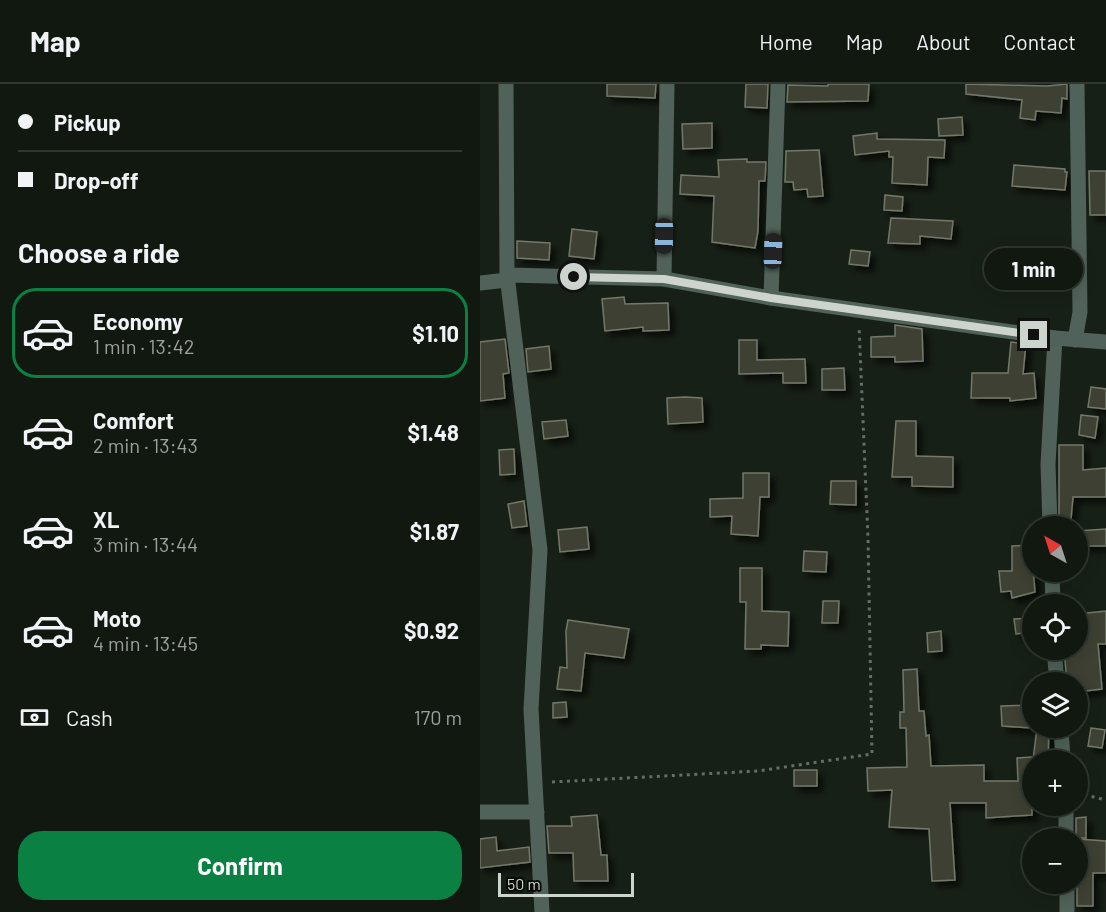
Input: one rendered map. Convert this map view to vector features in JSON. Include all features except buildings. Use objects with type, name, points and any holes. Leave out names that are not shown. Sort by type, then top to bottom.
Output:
[{"type":"street","points":[[506,84],[507,277],[540,550],[531,709],[542,912]]},
{"type":"street","points":[[664,279],[667,84]]},
{"type":"street","points":[[771,298],[778,84]]},
{"type":"street","points":[[1075,340],[1080,312],[1077,84]]},
{"type":"street","points":[[480,283],[507,277],[664,279],[771,298],[1055,338],[1106,342]]},
{"type":"street","points":[[1050,516],[1048,464],[1055,338]]},
{"type":"street","points":[[480,812],[537,812]]},
{"type":"street","points":[[1067,894],[1067,912]]},
{"type":"path","points":[[535,783],[758,771],[872,754],[868,538],[859,310]]},
{"type":"path","points":[[1088,796],[1106,800]]},
{"type":"route","points":[[574,277],[664,279],[771,298],[1034,335]]}]
